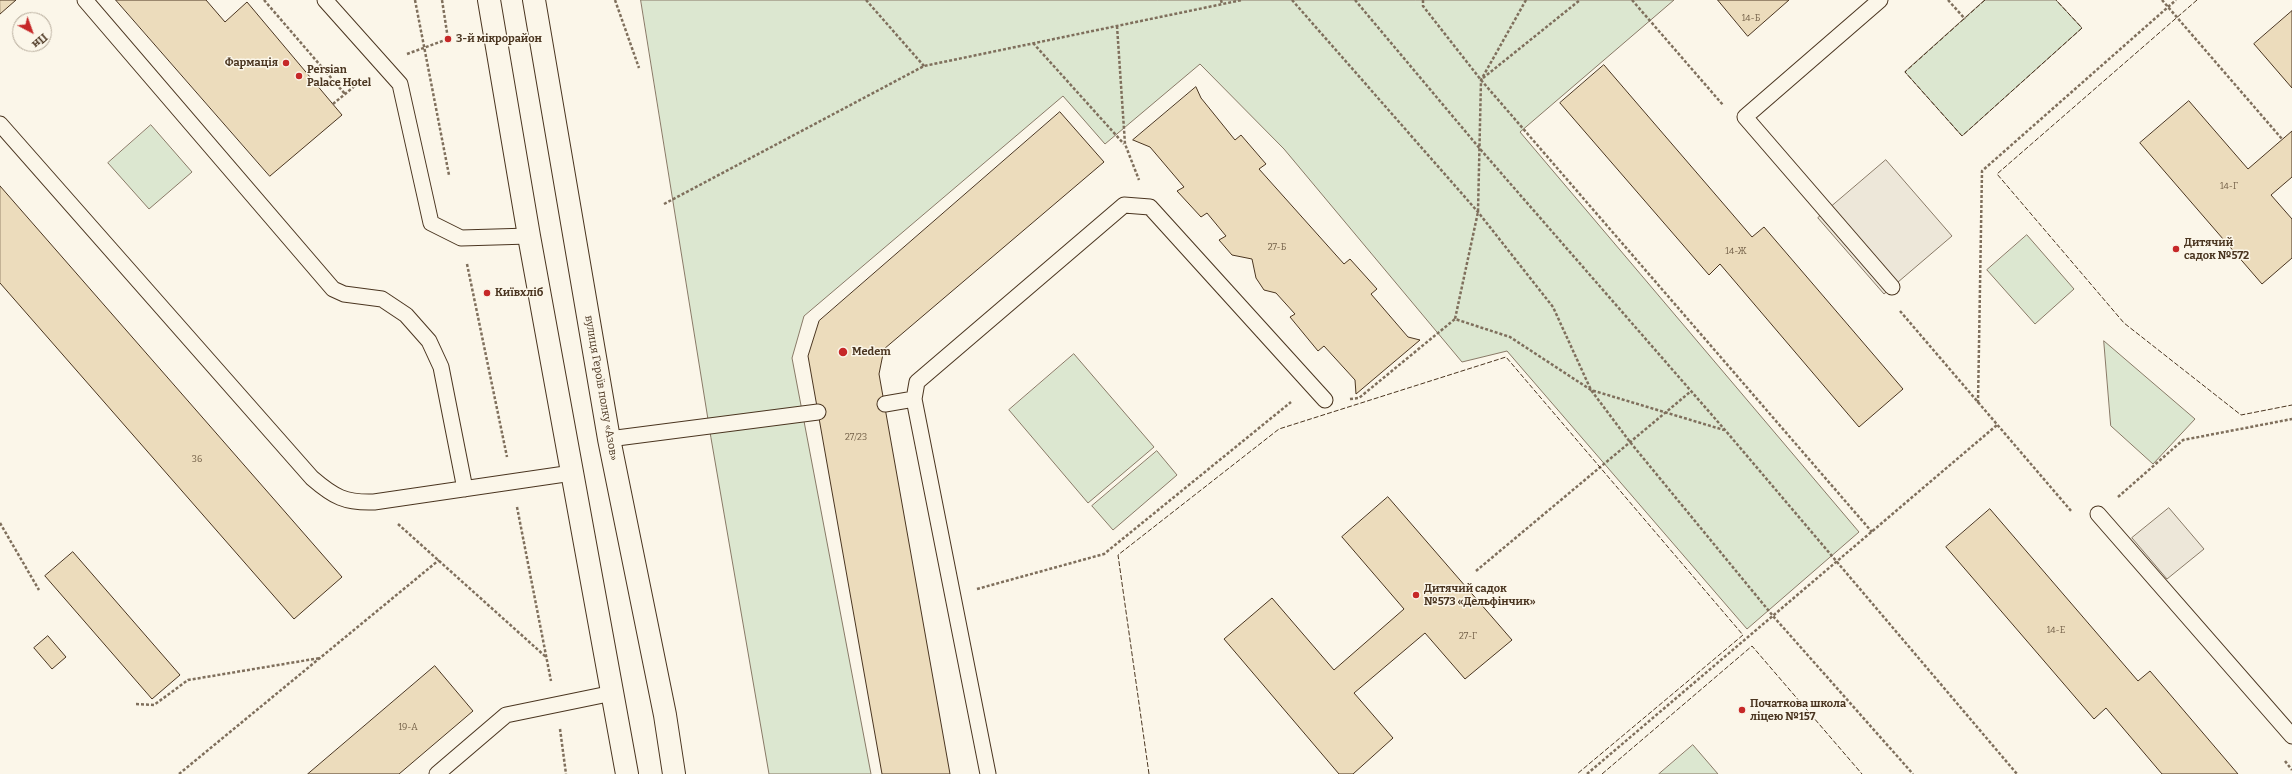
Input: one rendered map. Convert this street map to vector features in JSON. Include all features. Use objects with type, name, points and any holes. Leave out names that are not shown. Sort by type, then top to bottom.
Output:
[{"type":"main road","points":[[489,0],[529,236],[627,774]]},
{"type":"main road","name":"вулиця Героїв полку «Азов»","points":[[534,0],[609,438],[665,716],[674,774]]},
{"type":"lane","points":[[85,0],[333,289],[344,294],[382,299],[406,315],[429,341],[441,367],[465,489]]},
{"type":"lane","points":[[325,0],[400,84],[431,222],[461,238],[529,236]]},
{"type":"lane","points":[[1880,0],[1744,117],[1892,287]]},
{"type":"lane","points":[[0,124],[312,478],[333,496],[354,503],[374,502],[572,473]]},
{"type":"lane","points":[[988,774],[914,399],[917,382],[1124,205],[1150,207],[1325,400]]},
{"type":"lane","points":[[885,404],[914,399]]},
{"type":"lane","points":[[609,438],[818,412]]},
{"type":"lane","points":[[2098,514],[2292,736]]},
{"type":"lane","points":[[437,774],[506,716],[613,693]]},
{"type":"path","points":[[264,0],[345,94],[333,104]]},
{"type":"path","points":[[416,0],[449,177]]},
{"type":"path","points":[[424,48],[448,39],[442,0]]},
{"type":"path","points":[[615,0],[638,68]]},
{"type":"path","points":[[866,0],[924,66]]},
{"type":"path","points":[[1221,0],[1222,4]]},
{"type":"path","points":[[664,204],[924,66],[1242,0]]},
{"type":"path","points":[[1292,0],[1478,212],[1553,307],[1591,390],[1630,442],[1773,616],[1913,774]]},
{"type":"path","points":[[1355,0],[1481,150],[1690,392],[1725,430],[1835,563],[2017,774]]},
{"type":"path","points":[[1423,0],[1423,6],[1481,80],[1872,532]]},
{"type":"path","points":[[1325,400],[1360,398],[1455,319],[1478,212],[1481,150],[1481,80],[1526,0]]},
{"type":"path","points":[[1481,80],[1580,0]]},
{"type":"path","points":[[1632,0],[1725,107]]},
{"type":"path","points":[[1948,0],[1964,19]]},
{"type":"path","points":[[2162,0],[2282,139]]},
{"type":"path","points":[[1978,403],[1982,170],[2176,0]]},
{"type":"path","points":[[1117,26],[1125,144],[1150,207]]},
{"type":"path","points":[[1033,43],[1125,144]]},
{"type":"path","points":[[461,238],[512,482],[556,705],[566,774]]},
{"type":"path","points":[[1897,308],[2084,526],[2183,440],[2292,419]]},
{"type":"path","points":[[1455,319],[1510,337],[1591,390],[1666,411],[1725,430]]},
{"type":"path","points":[[953,596],[1104,554],[1311,385]]},
{"type":"path","points":[[1476,571],[1690,392]]},
{"type":"path","points":[[1587,774],[1997,425]]},
{"type":"path","points":[[374,502],[546,657]]},
{"type":"path","points":[[0,523],[39,590]]},
{"type":"path","points":[[179,774],[439,560]]},
{"type":"path","points":[[136,704],[154,705],[188,680],[320,658]]},
{"type":"path","points":[[2282,758],[2292,770]]},
{"type":"green space","points":[[641,0],[1674,0],[1520,132],[1859,532],[1747,629],[1507,351],[1462,362],[1284,149],[1200,64],[1105,144],[1063,96],[804,316],[792,358],[871,774],[769,774],[711,438]]},
{"type":"green space","points":[[1985,0],[2056,0],[2082,28],[1962,136],[1905,72]]},
{"type":"green space","points":[[151,125],[192,172],[149,209],[108,163]]},
{"type":"green space","points":[[2027,235],[2074,289],[2035,324],[1987,270]]},
{"type":"green space","points":[[2104,341],[2195,419],[2153,464],[2111,426]]},
{"type":"green space","points":[[1074,354],[1154,447],[1088,503],[1009,410]]},
{"type":"green space","points":[[1157,451],[1177,475],[1113,530],[1092,506]]},
{"type":"green space","points":[[1693,745],[1718,774],[1659,774]]},
{"type":"shaded area","points":[[1886,160],[1952,236],[1884,294],[1818,218]]},
{"type":"shaded area","points":[[2169,508],[2204,549],[2167,579],[2132,538]]},
{"type":"building","points":[[0,0],[16,0],[0,14]]},
{"type":"building","points":[[116,0],[206,0],[225,22],[247,2],[342,115],[270,176]]},
{"type":"building","points":[[1718,0],[1789,0],[1748,36]]},
{"type":"building","points":[[2292,11],[2292,88],[2254,44]]},
{"type":"building","points":[[1604,65],[1752,237],[1764,227],[1903,389],[1859,427],[1720,264],[1709,275],[1560,103]]},
{"type":"building","points":[[1196,87],[1201,98],[1235,140],[1241,135],[1266,164],[1259,169],[1344,264],[1350,259],[1377,289],[1371,294],[1408,337],[1420,340],[1356,394],[1355,380],[1324,346],[1318,351],[1290,317],[1295,314],[1276,293],[1264,290],[1256,278],[1252,259],[1232,255],[1219,240],[1226,236],[1207,213],[1201,217],[1177,191],[1184,187],[1150,147],[1133,140]]},
{"type":"building","points":[[2189,101],[2248,169],[2292,131],[2292,177],[2271,195],[2292,219],[2292,258],[2262,284],[2140,143]]},
{"type":"building","points":[[1060,112],[1104,162],[884,349],[879,374],[950,774],[882,774],[808,356],[819,321]]},
{"type":"building","points":[[0,186],[342,577],[294,619],[0,283]]},
{"type":"building","points":[[1388,497],[1512,640],[1465,679],[1425,633],[1354,693],[1393,738],[1353,774],[1339,774],[1224,639],[1272,598],[1334,670],[1404,609],[1342,537]]},
{"type":"building","points":[[1990,509],[2138,681],[2150,671],[2238,774],[2162,774],[2106,708],[2094,719],[1946,547]]},
{"type":"building","points":[[73,552],[180,675],[152,699],[45,576]]},
{"type":"building","points":[[48,636],[66,657],[52,669],[34,648]]},
{"type":"building","points":[[435,666],[473,711],[399,774],[308,774]]},
{"type":"fence","points":[[1985,0],[1905,72],[1962,136],[2082,28],[2056,0]]},
{"type":"fence","points":[[2197,0],[1997,174],[2124,323],[2241,415],[2292,405]]},
{"type":"fence","points":[[1149,774],[1118,555],[1279,429],[1506,357],[1743,635],[1577,774]]},
{"type":"fence","points":[[1602,774],[1752,646],[1862,774]]},
{"type":"place","name":"3-й мікрорайон","points":[[448,39]]},
{"type":"place","name":"Фармація","points":[[286,63]]},
{"type":"place","name":"Persian Palace Hotel","points":[[299,76]]},
{"type":"place","name":"Дитячий садок №572","points":[[2176,249]]},
{"type":"place","name":"Київхліб","points":[[487,293]]},
{"type":"place","name":"Medem","points":[[843,352]]},
{"type":"place","name":"Дитячий садок №573 «Дельфінчик»","points":[[1416,595]]},
{"type":"place","name":"Початкова школа ліцею №157","points":[[1742,710]]}]
